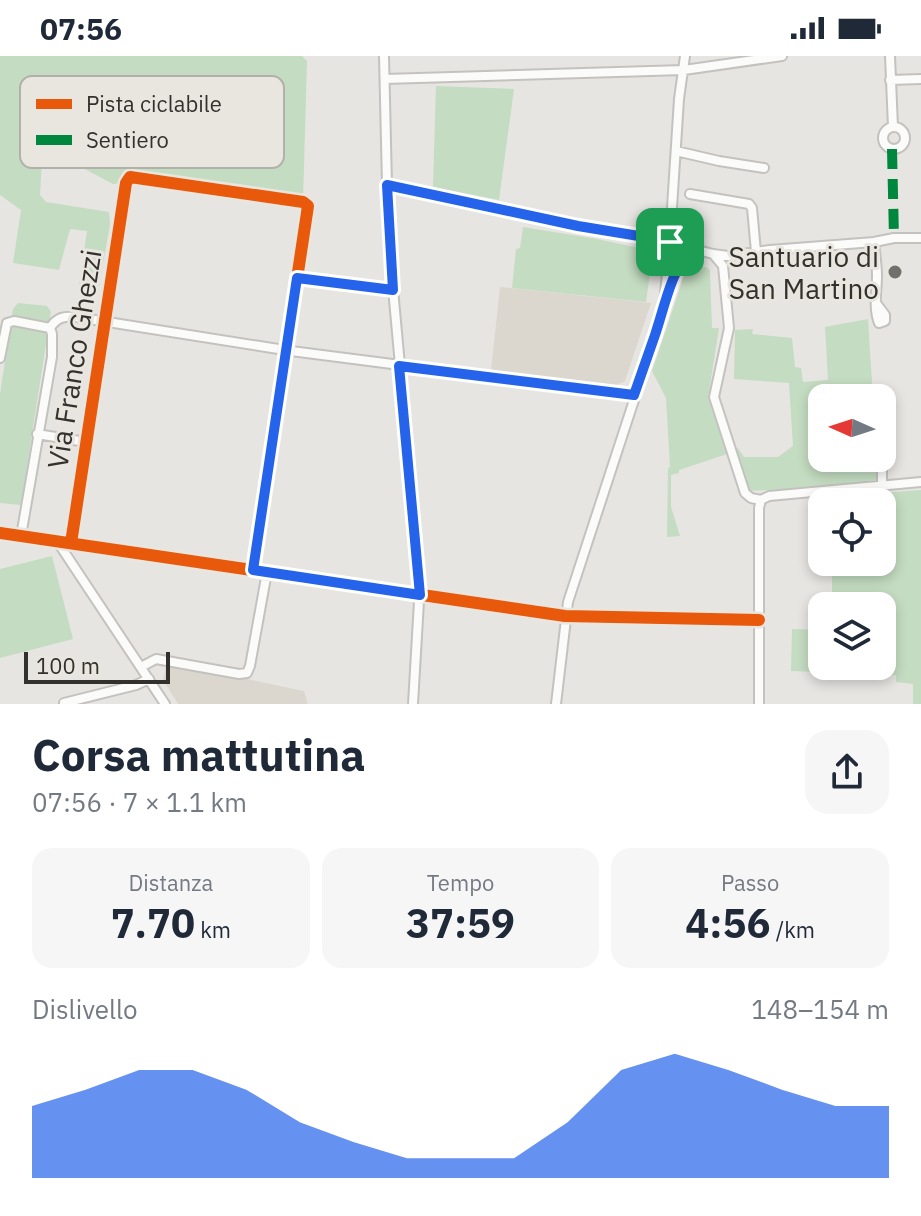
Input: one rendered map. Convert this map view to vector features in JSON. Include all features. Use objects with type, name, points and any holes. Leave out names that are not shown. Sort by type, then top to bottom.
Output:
[{"type":"street","points":[[384,56],[393,290],[420,595],[413,704]]},
{"type":"street","points":[[664,303],[685,56]]},
{"type":"street","points":[[385,79],[684,70],[782,56]]},
{"type":"street","points":[[890,56],[893,127]]},
{"type":"street","points":[[890,80],[921,79]]},
{"type":"street","points":[[676,151],[764,168]]},
{"type":"street","name":"Via Franco Ghezzi","points":[[71,543],[103,321],[126,183],[130,177],[303,202],[308,206],[297,278]]},
{"type":"street","points":[[387,185],[728,256],[894,238],[921,238]]},
{"type":"street","points":[[690,194],[749,204],[756,252]]},
{"type":"street","points":[[874,242],[876,303]]},
{"type":"street","points":[[556,704],[568,602],[664,303],[681,260],[691,248]]},
{"type":"street","points":[[713,254],[723,266]]},
{"type":"street","points":[[728,256],[723,266],[729,328],[714,397],[745,493],[761,500]]},
{"type":"street","points":[[253,570],[297,278],[393,290]]},
{"type":"street","points":[[21,536],[52,357],[50,328],[54,321],[64,316],[286,351],[634,395]]},
{"type":"street","points":[[0,358],[7,323],[14,321],[50,328]]},
{"type":"street","points":[[37,434],[86,442]]},
{"type":"street","points":[[882,472],[882,487]]},
{"type":"street","points":[[759,704],[761,500],[767,496],[921,482]]},
{"type":"street","points":[[0,533],[565,616],[759,620]]},
{"type":"street","points":[[57,541],[165,704]]},
{"type":"street","points":[[141,667],[156,659],[247,673],[267,572]]},
{"type":"street","points":[[64,703],[149,679]]},
{"type":"shaded area","points":[[500,287],[651,303],[625,381],[614,386],[491,370]]},
{"type":"shaded area","points":[[167,662],[304,691],[308,704],[178,704],[163,680]]},
{"type":"green space","points":[[0,56],[302,56],[307,61],[303,202],[134,182],[113,184],[83,168],[284,168],[284,76],[20,76],[20,168],[42,168],[40,195],[46,202],[109,212],[110,225],[99,286],[78,292],[87,231],[70,229],[59,270],[13,263],[21,210],[0,195]]},
{"type":"green space","points":[[436,86],[514,89],[499,200],[433,187]]},
{"type":"green space","points":[[523,227],[653,251],[646,302],[512,288],[516,249],[520,248]]},
{"type":"green space","points":[[688,264],[710,271],[712,328],[719,328],[708,398],[727,454],[671,475],[671,507],[680,536],[667,537],[670,467],[666,398],[652,371]]},
{"type":"green space","points":[[18,303],[47,306],[51,312],[21,505],[0,503],[0,394],[13,309]]},
{"type":"green space","points":[[868,319],[872,384],[808,384],[808,472],[879,472],[880,484],[749,491],[734,449],[738,448],[744,457],[778,457],[793,446],[789,383],[734,379],[735,330],[753,329],[752,334],[792,338],[795,367],[801,368],[803,382],[828,380],[825,327]]},
{"type":"green space","points":[[921,490],[921,704],[913,704],[913,684],[896,682],[896,592],[832,592],[832,576],[896,576],[896,492]]},
{"type":"green space","points":[[52,556],[73,639],[0,658],[0,569]]},
{"type":"green space","points":[[792,629],[808,630],[808,672],[791,671]]},
{"type":"marked path","points":[[892,149],[894,238]]},
{"type":"cycle path","points":[[71,543],[126,183],[130,177],[303,202],[308,206],[253,570]]},
{"type":"cycle path","points":[[0,533],[565,616],[759,620]]},
{"type":"place","name":"Santuario di San Martino","points":[[895,272]]},
{"type":"route","points":[[387,185],[578,226],[670,242],[691,248],[681,260],[664,303],[634,395],[399,366],[420,595],[253,570],[297,278],[393,290],[387,185]]}]
